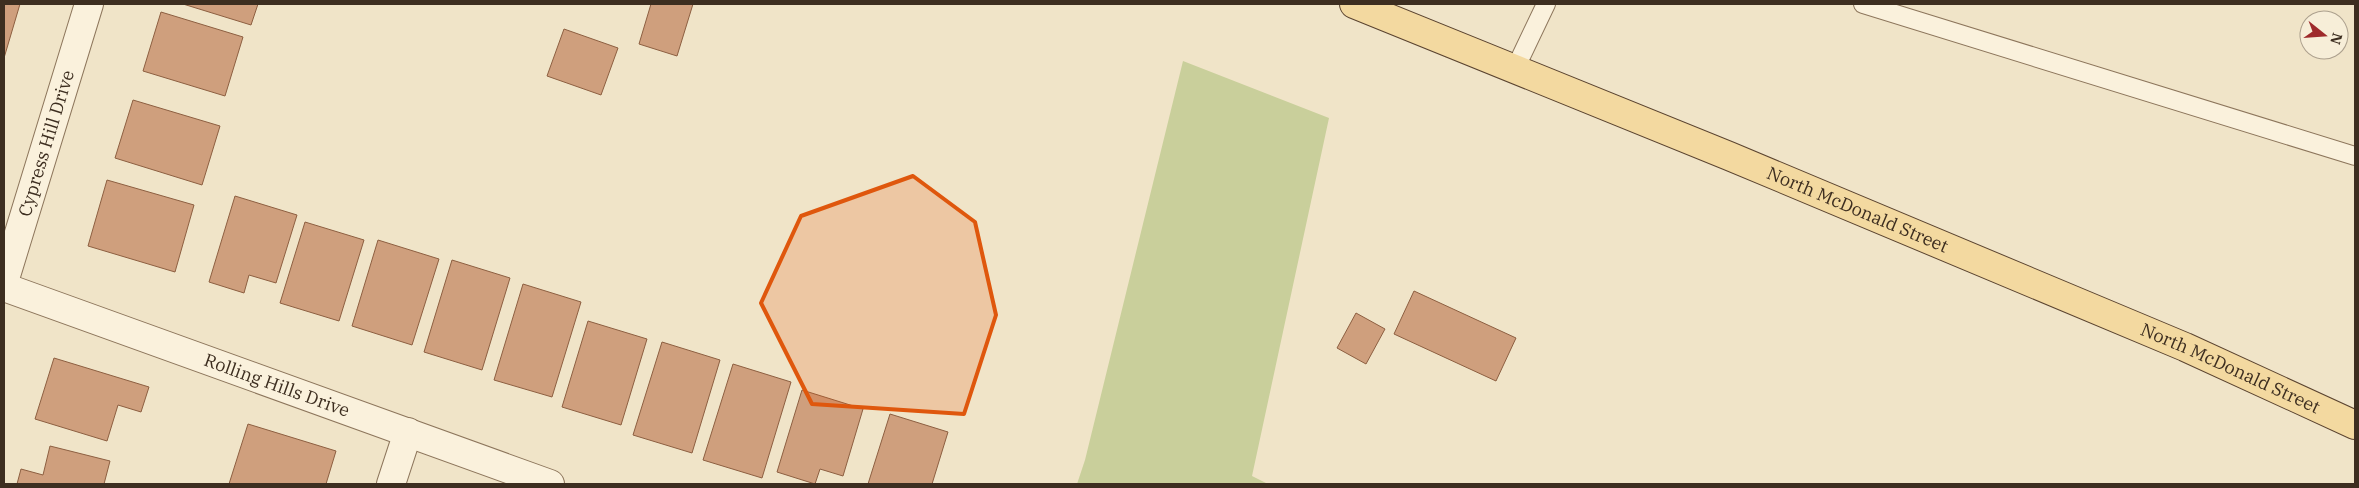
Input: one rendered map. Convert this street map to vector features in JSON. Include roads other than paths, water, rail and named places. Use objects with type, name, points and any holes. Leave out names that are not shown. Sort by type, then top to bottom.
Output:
[{"type":"main road","name":"North McDonald Street","points":[[1354,4],[2185,347],[2355,425]]},
{"type":"street","name":"Cypress Hill Drive","points":[[4,282],[89,4]]},
{"type":"street","name":"Rolling Hills Drive","points":[[4,287],[550,484]]},
{"type":"street","points":[[391,484],[408,432]]},
{"type":"lane","points":[[1515,69],[1546,4]]},
{"type":"lane","points":[[1863,4],[2355,156]]}]
